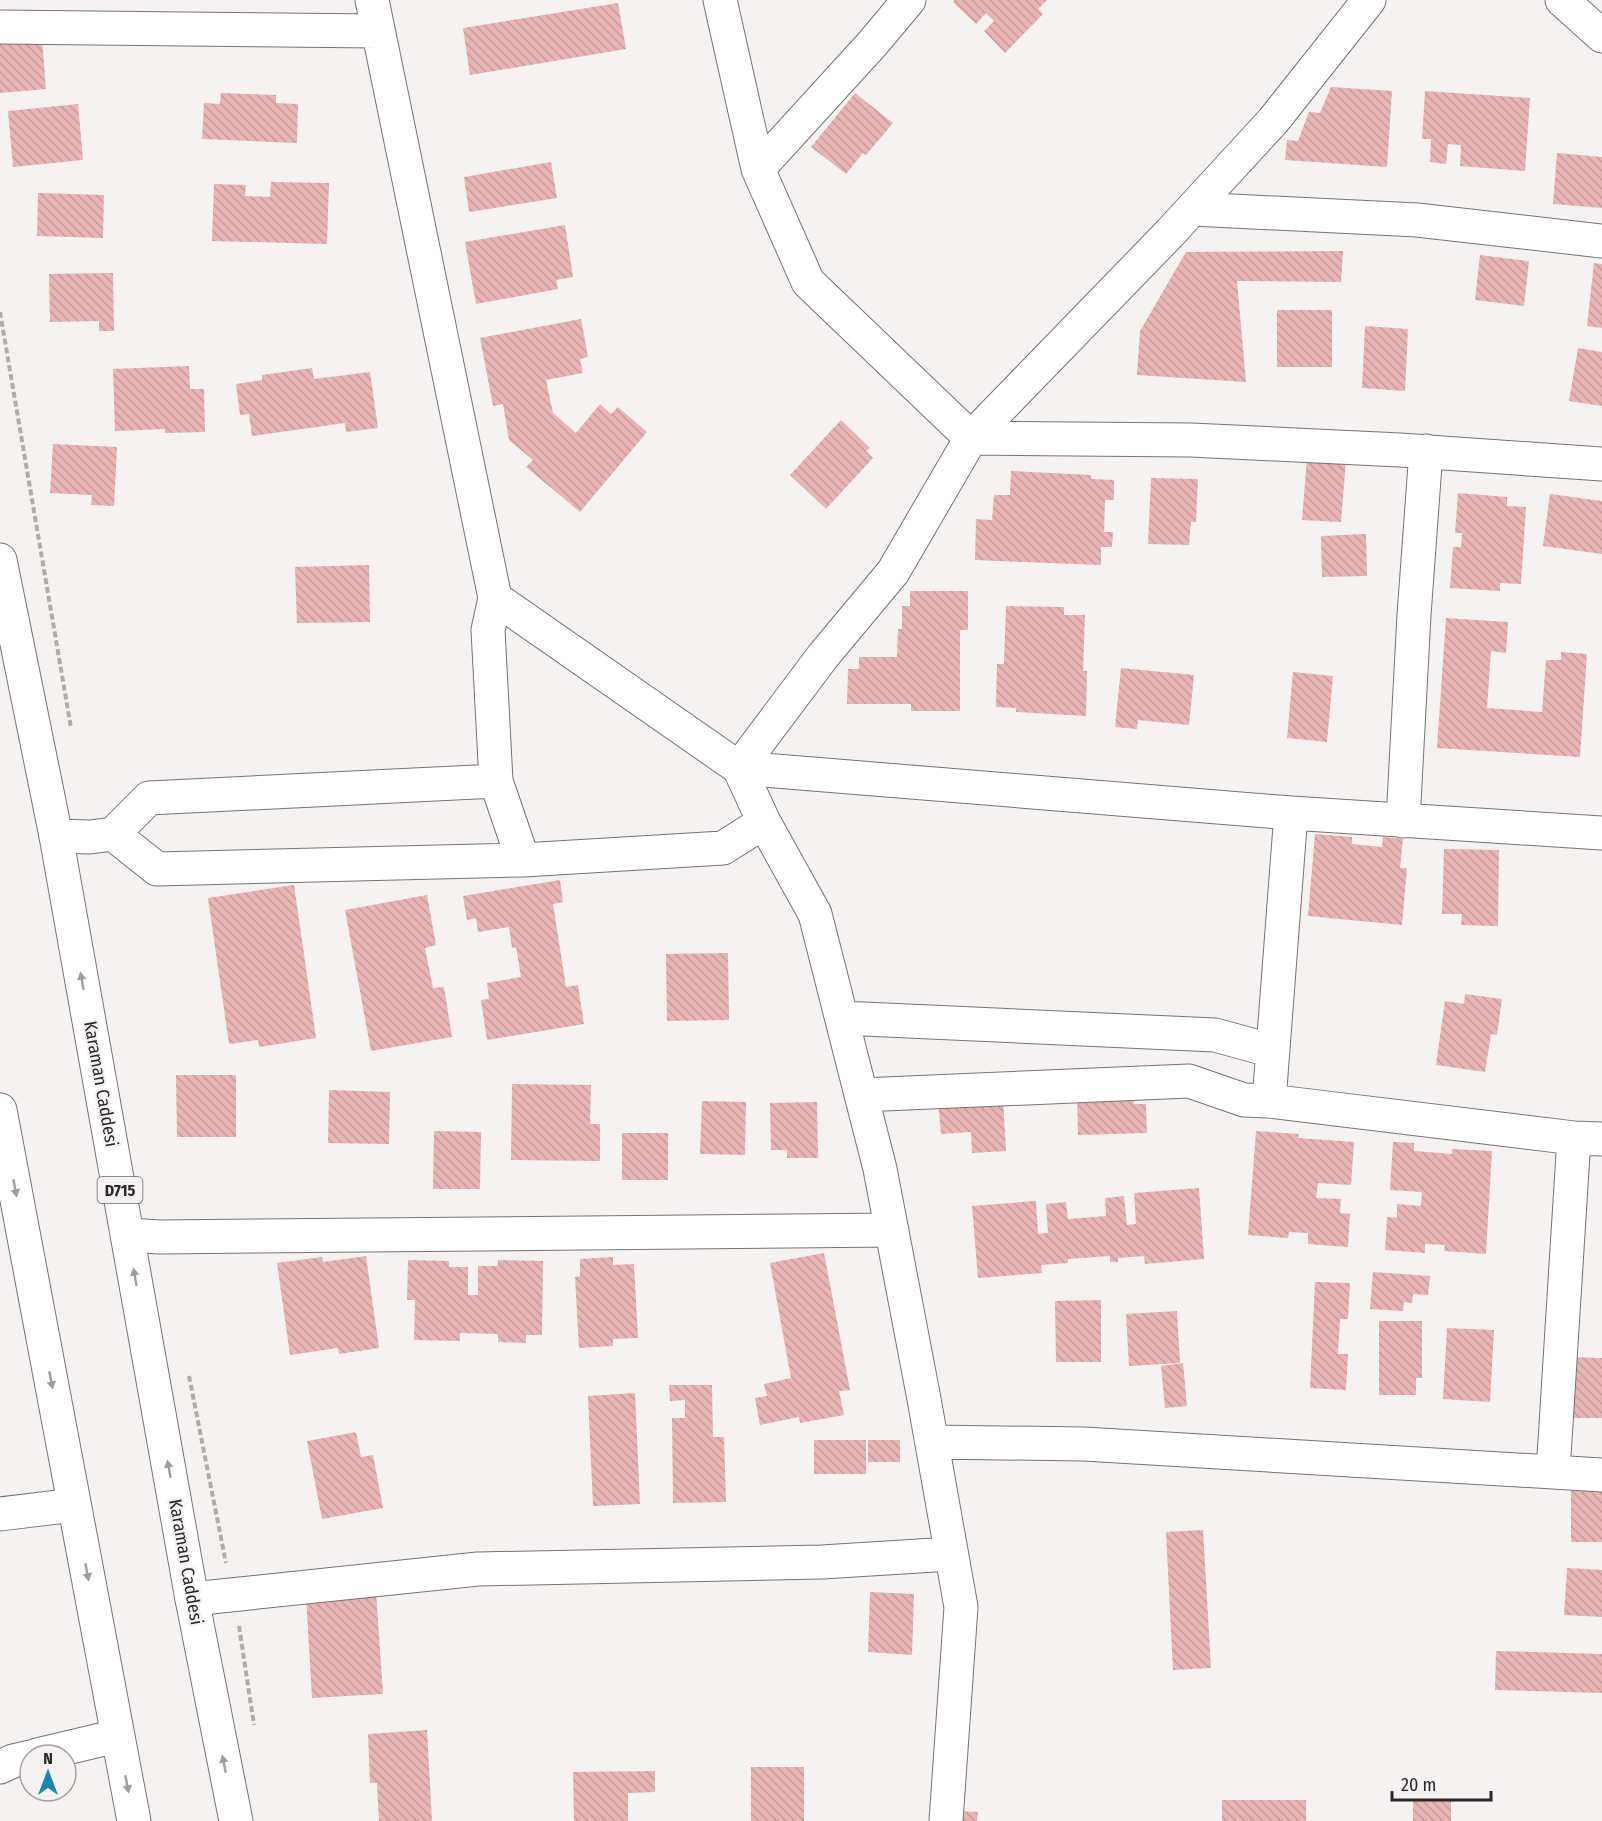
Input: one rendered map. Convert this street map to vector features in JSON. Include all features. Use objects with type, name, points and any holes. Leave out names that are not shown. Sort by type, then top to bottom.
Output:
[{"type":"main road","points":[[720,0],[758,169],[808,282],[971,438],[1191,441],[1426,452],[1602,464]]},
{"type":"main road","points":[[758,169],[873,43],[909,0]]},
{"type":"main road","points":[[739,768],[823,656],[893,572],[971,438],[1192,209],[1273,121],[1369,0]]},
{"type":"main road","points":[[1562,0],[1602,36]]},
{"type":"main road","points":[[0,27],[375,15],[495,598],[488,630],[496,781],[523,860]]},
{"type":"main road","points":[[1192,209],[1417,220],[1602,241]]},
{"type":"main road","points":[[1403,821],[1414,615],[1426,452]]},
{"type":"main road","name":"Karaman Caddesi","points":[[0,560],[56,836],[192,1599],[236,1821]]},
{"type":"main road","points":[[495,598],[739,768],[1291,813],[1602,833]]},
{"type":"main road","points":[[739,768],[764,822],[815,914],[880,1169],[892,1230],[962,1607],[946,1821]]},
{"type":"main road","points":[[56,836],[90,837],[113,834],[149,798],[496,781]]},
{"type":"main road","points":[[1269,1101],[1291,813]]},
{"type":"main road","points":[[113,834],[157,869],[523,860],[723,848],[764,822]]},
{"type":"main road","points":[[842,1018],[1215,1035],[1273,1051]]},
{"type":"main road","points":[[861,1095],[1189,1081],[1244,1100],[1269,1101],[1588,1139],[1553,1472]]},
{"type":"main road","points":[[0,1110],[134,1821]]},
{"type":"main road","points":[[128,1235],[160,1237],[892,1230]]},
{"type":"main road","points":[[932,1442],[1084,1444],[1602,1475]]},
{"type":"main road","points":[[0,1514],[74,1505]]},
{"type":"main road","points":[[192,1599],[478,1569],[822,1562],[951,1554]]},
{"type":"main road","points":[[78,1745],[117,1736]]},
{"type":"main road","points":[[0,1767],[18,1760]]},
{"type":"path","points":[[0,312],[72,733]]},
{"type":"path","points":[[187,1365],[228,1572]]},
{"type":"path","points":[[238,1624],[254,1728]]},
{"type":"building","points":[[954,0],[1047,0],[1038,9],[1043,14],[1005,53],[984,31],[994,21],[986,13],[976,24],[953,2]]},
{"type":"building","points":[[618,3],[626,49],[470,75],[463,28]]},
{"type":"building","points":[[42,39],[46,89],[0,93],[0,43]]},
{"type":"building","points":[[1331,87],[1392,91],[1387,167],[1285,160],[1287,140],[1298,141],[1309,112],[1320,113]]},
{"type":"building","points":[[1425,91],[1530,98],[1525,171],[1460,166],[1461,145],[1448,144],[1446,164],[1430,162],[1431,139],[1422,139]]},
{"type":"building","points":[[221,93],[276,95],[276,103],[298,104],[297,143],[202,139],[204,103],[220,104]]},
{"type":"building","points":[[855,93],[893,123],[866,155],[863,153],[846,174],[811,147]]},
{"type":"building","points":[[78,104],[83,160],[13,167],[8,111]]},
{"type":"building","points":[[1557,153],[1602,157],[1602,208],[1553,204]]},
{"type":"building","points":[[551,162],[557,198],[469,212],[464,177]]},
{"type":"building","points":[[271,182],[329,183],[327,244],[212,241],[214,184],[246,185],[245,196],[270,197]]},
{"type":"building","points":[[38,193],[104,195],[103,238],[37,236]]},
{"type":"building","points":[[565,225],[573,277],[556,280],[558,289],[476,304],[465,242]]},
{"type":"building","points":[[1343,251],[1341,282],[1237,281],[1246,382],[1137,375],[1140,331],[1186,252]]},
{"type":"building","points":[[1480,255],[1529,261],[1524,306],[1475,300]]},
{"type":"building","points":[[1594,263],[1602,264],[1602,328],[1587,326]]},
{"type":"building","points":[[113,273],[114,331],[99,331],[99,321],[50,322],[49,274]]},
{"type":"building","points":[[1277,310],[1332,310],[1332,367],[1277,367]]},
{"type":"building","points":[[581,319],[588,357],[580,359],[583,373],[546,380],[553,413],[576,433],[600,404],[611,414],[618,407],[647,432],[580,512],[526,467],[533,460],[509,440],[503,404],[493,406],[480,338]]},
{"type":"building","points":[[1365,326],[1408,329],[1405,391],[1362,388]]},
{"type":"building","points":[[1578,348],[1602,352],[1602,406],[1569,401]]},
{"type":"building","points":[[189,366],[190,389],[204,389],[205,432],[165,433],[165,429],[115,431],[113,369]]},
{"type":"building","points":[[312,368],[314,379],[370,372],[378,428],[346,432],[345,423],[252,436],[249,414],[240,415],[236,384],[262,380],[262,375]]},
{"type":"building","points":[[841,420],[870,448],[866,451],[873,458],[826,509],[790,475]]},
{"type":"building","points":[[53,444],[117,447],[114,506],[91,505],[92,495],[50,493]]},
{"type":"building","points":[[1307,458],[1346,460],[1341,522],[1302,520]]},
{"type":"building","points":[[1011,471],[1091,475],[1091,479],[1114,480],[1114,500],[1105,500],[1104,532],[1113,532],[1112,547],[1101,547],[1101,565],[975,560],[976,519],[992,520],[994,495],[1010,495]]},
{"type":"building","points":[[1151,478],[1198,479],[1196,522],[1191,522],[1189,545],[1148,544]]},
{"type":"building","points":[[1458,493],[1507,497],[1507,506],[1526,507],[1521,584],[1500,583],[1500,591],[1450,588],[1453,547],[1461,547],[1462,533],[1455,533]]},
{"type":"building","points":[[1550,494],[1602,501],[1602,554],[1543,546]]},
{"type":"building","points":[[1366,534],[1367,576],[1322,577],[1321,536]]},
{"type":"building","points":[[369,565],[370,622],[297,623],[295,567]]},
{"type":"building","points":[[910,591],[968,591],[968,630],[960,630],[960,711],[911,711],[911,704],[847,704],[848,669],[859,669],[859,657],[897,657],[898,629],[902,629],[902,606],[910,606]]},
{"type":"building","points":[[1006,606],[1064,607],[1064,615],[1085,615],[1083,671],[1087,671],[1086,716],[1016,712],[1016,708],[996,707],[997,664],[1004,664]]},
{"type":"building","points":[[1446,618],[1508,622],[1506,653],[1491,651],[1487,708],[1542,712],[1546,660],[1561,660],[1561,652],[1587,654],[1580,757],[1437,748]]},
{"type":"building","points":[[1121,668],[1194,675],[1189,725],[1138,720],[1137,729],[1115,727]]},
{"type":"building","points":[[1293,672],[1333,676],[1327,742],[1287,738]]},
{"type":"building","points":[[1315,834],[1352,837],[1352,844],[1382,847],[1383,837],[1403,839],[1400,868],[1407,868],[1402,925],[1308,916]]},
{"type":"building","points":[[1444,849],[1499,850],[1498,926],[1461,925],[1462,914],[1442,914]]},
{"type":"building","points":[[560,880],[563,902],[553,904],[566,987],[578,985],[584,1024],[487,1040],[481,1000],[489,999],[487,983],[521,977],[516,947],[512,948],[509,927],[478,932],[476,918],[467,920],[463,896]]},
{"type":"building","points":[[294,885],[316,1038],[259,1047],[258,1040],[229,1044],[208,898]]},
{"type":"building","points":[[427,895],[436,945],[425,948],[433,988],[444,987],[452,1037],[371,1051],[345,910]]},
{"type":"building","points":[[728,953],[729,1020],[667,1021],[666,954]]},
{"type":"building","points":[[1465,994],[1502,999],[1497,1035],[1491,1034],[1485,1072],[1436,1065],[1445,1001],[1464,1004]]},
{"type":"building","points":[[176,1075],[236,1075],[236,1137],[177,1137]]},
{"type":"building","points":[[512,1084],[591,1085],[590,1124],[600,1124],[600,1161],[511,1160]]},
{"type":"building","points":[[329,1090],[390,1092],[389,1144],[328,1143]]},
{"type":"building","points":[[1133,1093],[1134,1104],[1146,1104],[1147,1133],[1078,1135],[1077,1095]]},
{"type":"building","points":[[1003,1098],[1006,1151],[972,1153],[971,1132],[941,1134],[938,1101]]},
{"type":"building","points":[[702,1101],[746,1102],[745,1155],[700,1154]]},
{"type":"building","points":[[817,1102],[818,1158],[787,1158],[787,1150],[771,1150],[770,1103]]},
{"type":"building","points":[[434,1131],[481,1132],[480,1189],[433,1189]]},
{"type":"building","points":[[1256,1131],[1299,1134],[1298,1138],[1354,1142],[1351,1185],[1318,1183],[1316,1198],[1341,1199],[1340,1213],[1350,1214],[1348,1247],[1308,1244],[1308,1233],[1289,1232],[1288,1238],[1248,1235]]},
{"type":"building","points":[[622,1133],[668,1133],[668,1180],[622,1180]]},
{"type":"building","points":[[1393,1142],[1414,1143],[1414,1151],[1452,1154],[1452,1149],[1492,1151],[1486,1254],[1444,1251],[1445,1245],[1425,1244],[1425,1253],[1385,1250],[1387,1217],[1397,1218],[1397,1204],[1421,1206],[1422,1192],[1390,1190]]},
{"type":"building","points":[[1199,1188],[1204,1259],[1145,1264],[1144,1256],[1118,1258],[1118,1262],[1110,1262],[1110,1256],[1068,1259],[1068,1263],[1041,1265],[1042,1273],[978,1278],[972,1206],[1036,1201],[1038,1234],[1048,1233],[1046,1204],[1066,1202],[1068,1219],[1106,1216],[1105,1198],[1124,1196],[1127,1225],[1136,1224],[1134,1193]]},
{"type":"building","points":[[824,1253],[850,1390],[839,1391],[844,1415],[800,1423],[799,1417],[760,1425],[755,1398],[767,1396],[764,1384],[791,1378],[770,1263]]},
{"type":"building","points":[[366,1256],[379,1348],[339,1354],[338,1348],[290,1355],[277,1263],[322,1257],[323,1262]]},
{"type":"building","points":[[613,1257],[613,1265],[634,1264],[638,1338],[613,1339],[613,1346],[579,1348],[575,1277],[580,1276],[580,1259]]},
{"type":"building","points":[[408,1260],[449,1261],[449,1267],[468,1267],[468,1295],[478,1295],[478,1266],[498,1266],[498,1260],[543,1261],[542,1335],[526,1335],[526,1343],[498,1342],[498,1334],[460,1333],[460,1341],[414,1340],[415,1300],[407,1300]]},
{"type":"building","points":[[1373,1272],[1430,1276],[1428,1295],[1413,1294],[1412,1303],[1404,1302],[1403,1311],[1370,1309]]},
{"type":"building","points":[[1315,1282],[1350,1283],[1348,1319],[1340,1319],[1338,1354],[1348,1354],[1346,1390],[1310,1388]]},
{"type":"building","points":[[1101,1300],[1101,1362],[1056,1362],[1055,1301]]},
{"type":"building","points":[[1177,1311],[1180,1363],[1129,1366],[1126,1314]]},
{"type":"building","points":[[1379,1321],[1422,1321],[1422,1378],[1416,1378],[1416,1395],[1379,1395]]},
{"type":"building","points":[[1447,1328],[1494,1330],[1490,1402],[1443,1399]]},
{"type":"building","points":[[1568,1357],[1602,1358],[1602,1418],[1567,1418]]},
{"type":"building","points":[[1183,1363],[1187,1406],[1165,1408],[1161,1366]]},
{"type":"building","points":[[669,1385],[712,1385],[713,1437],[724,1437],[726,1502],[673,1503],[672,1418],[685,1418],[685,1400],[670,1401]]},
{"type":"building","points":[[635,1393],[640,1504],[593,1506],[588,1396]]},
{"type":"building","points":[[356,1432],[361,1457],[373,1455],[383,1508],[322,1519],[307,1441]]},
{"type":"building","points":[[814,1440],[866,1440],[866,1474],[814,1474]]},
{"type":"building","points":[[868,1440],[900,1440],[900,1462],[868,1462]]},
{"type":"building","points":[[1571,1490],[1602,1490],[1602,1542],[1571,1542]]},
{"type":"building","points":[[1203,1530],[1211,1668],[1173,1670],[1166,1532]]},
{"type":"building","points":[[1567,1568],[1602,1570],[1602,1617],[1564,1615]]},
{"type":"building","points":[[376,1592],[383,1694],[312,1698],[306,1596]]},
{"type":"building","points":[[870,1592],[914,1594],[912,1655],[868,1652]]},
{"type":"building","points":[[1496,1651],[1602,1654],[1602,1693],[1495,1690]]},
{"type":"building","points":[[427,1730],[432,1821],[379,1821],[377,1783],[370,1783],[368,1734]]},
{"type":"building","points":[[751,1767],[804,1767],[804,1821],[751,1821]]},
{"type":"building","points":[[655,1771],[655,1792],[628,1793],[628,1821],[574,1821],[573,1772]]},
{"type":"building","points":[[1222,1800],[1306,1800],[1306,1821],[1222,1821]]},
{"type":"building","points":[[1413,1801],[1451,1801],[1451,1821],[1413,1821]]},
{"type":"building","points":[[954,1811],[978,1812],[977,1821],[953,1821]]}]
